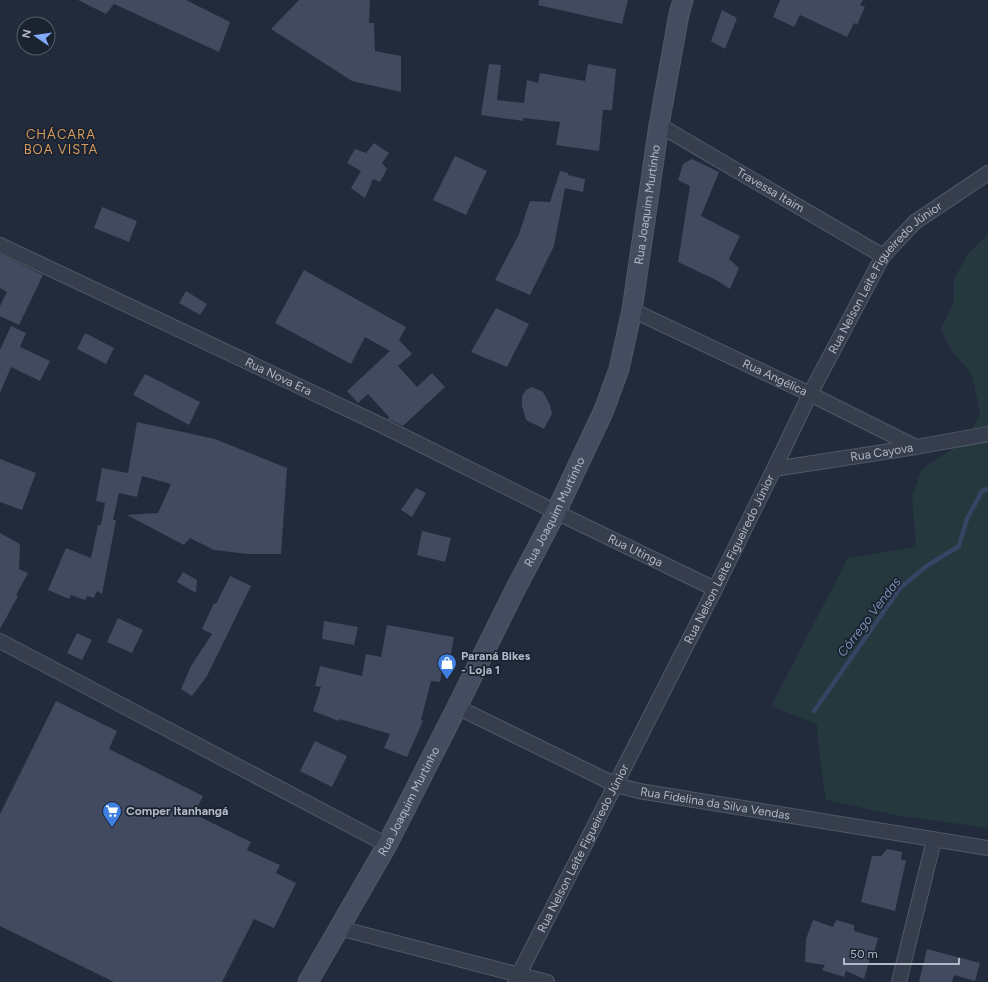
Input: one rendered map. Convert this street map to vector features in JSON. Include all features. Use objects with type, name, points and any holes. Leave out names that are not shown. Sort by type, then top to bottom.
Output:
[{"type":"main road","name":"Rua Joaquim Murtinho","points":[[308,982],[387,845],[516,588],[556,512],[604,410],[619,369],[632,310],[659,125],[679,14],[683,0]]},
{"type":"street","name":"Travessa Itaim","points":[[659,125],[883,256]]},
{"type":"street","name":"Rua Nelson Leite Figueiredo Júnior","points":[[517,978],[715,589],[810,394],[883,256],[915,222],[988,173]]},
{"type":"street","name":"Rua Nova Era","points":[[0,245],[381,424],[556,512]]},
{"type":"street","name":"Rua Angélica","points":[[632,310],[810,394],[916,447]]},
{"type":"street","name":"Rua Cayova","points":[[774,469],[916,447],[988,434]]},
{"type":"street","name":"Rua Utinga","points":[[556,512],[715,589]]},
{"type":"street","points":[[0,641],[387,845]]},
{"type":"street","name":"Rua Fidelina da Silva Vendas","points":[[457,707],[616,784],[639,791],[988,848]]},
{"type":"street","points":[[899,982],[934,840]]},
{"type":"street","points":[[339,928],[517,978],[547,982]]},
{"type":"green space","points":[[988,234],[988,828],[895,815],[826,800],[819,752],[817,724],[771,706],[848,558],[916,547],[912,496],[922,469],[968,438],[980,413],[972,375],[950,348],[941,329],[954,301],[954,279],[968,254]]},
{"type":"building","points":[[78,0],[186,0],[230,22],[219,52],[114,4],[106,14]]},
{"type":"building","points":[[299,0],[370,0],[369,23],[374,23],[375,51],[401,56],[401,92],[352,81],[271,29]]},
{"type":"building","points":[[539,0],[628,0],[622,24],[538,5]]},
{"type":"building","points":[[780,0],[863,0],[860,5],[865,7],[857,25],[854,23],[847,37],[800,15],[794,27],[773,17]]},
{"type":"building","points":[[722,10],[737,18],[725,49],[711,41]]},
{"type":"building","points":[[489,64],[501,65],[497,100],[524,103],[527,80],[538,83],[540,73],[585,81],[588,64],[616,69],[612,110],[603,110],[599,151],[556,145],[560,122],[523,118],[523,121],[481,115]]},
{"type":"building","points":[[374,143],[389,153],[382,163],[387,169],[380,182],[373,179],[365,198],[351,188],[361,171],[347,163],[355,149],[366,153]]},
{"type":"building","points":[[455,156],[487,171],[466,215],[433,200]]},
{"type":"building","points":[[692,159],[719,172],[701,216],[740,236],[729,259],[739,268],[730,289],[716,280],[678,262],[690,186],[678,180],[683,164]]},
{"type":"building","points":[[560,171],[568,173],[568,175],[585,179],[583,192],[565,188],[554,246],[530,295],[495,280],[519,234],[530,201],[550,202]]},
{"type":"building","points":[[102,207],[137,221],[129,242],[94,228]]},
{"type":"building","points":[[0,254],[43,275],[19,325],[0,316],[0,306],[7,292],[0,288]]},
{"type":"building","points":[[304,270],[406,327],[399,340],[412,354],[398,366],[417,387],[432,373],[445,387],[403,426],[388,419],[389,417],[368,394],[358,403],[347,391],[390,351],[365,337],[351,364],[275,323]]},
{"type":"building","points":[[186,291],[207,304],[200,315],[179,303]]},
{"type":"building","points":[[496,308],[529,324],[507,367],[471,352]]},
{"type":"building","points":[[11,326],[26,333],[20,347],[50,361],[40,381],[11,367],[0,393],[0,350]]},
{"type":"building","points":[[85,333],[114,348],[106,364],[77,349]]},
{"type":"building","points":[[145,374],[200,402],[189,425],[133,395]]},
{"type":"building","points":[[532,387],[543,392],[550,405],[552,414],[544,429],[526,420],[522,406],[522,396],[526,390]]},
{"type":"building","points":[[137,422],[215,439],[287,468],[281,554],[248,554],[214,550],[190,538],[184,545],[127,515],[158,513],[171,484],[142,476],[137,497],[119,493],[113,520],[116,520],[102,594],[97,591],[94,598],[87,596],[85,600],[71,595],[69,599],[48,590],[66,548],[91,558],[98,525],[101,525],[105,503],[96,501],[102,468],[128,473]]},
{"type":"building","points":[[0,459],[36,473],[22,510],[0,502]]},
{"type":"building","points":[[416,488],[426,493],[412,517],[401,510]]},
{"type":"building","points":[[422,531],[451,538],[445,562],[417,555]]},
{"type":"building","points":[[0,533],[20,544],[19,569],[28,573],[16,595],[18,596],[0,629]]},
{"type":"building","points":[[183,572],[197,580],[196,593],[177,582]]},
{"type":"building","points":[[230,576],[251,586],[207,676],[192,696],[181,689],[191,666],[212,634],[202,629],[214,603],[216,604]]},
{"type":"building","points":[[118,618],[143,630],[132,653],[107,642]]},
{"type":"building","points":[[324,621],[358,627],[354,645],[322,639]]},
{"type":"building","points":[[387,625],[454,637],[450,660],[444,658],[440,682],[431,681],[421,720],[423,721],[407,757],[384,748],[390,734],[340,719],[339,721],[313,711],[321,687],[315,686],[320,666],[362,676],[366,654],[381,657]]},
{"type":"building","points":[[77,633],[92,640],[82,660],[67,653]]},
{"type":"building","name":"Comper Itanhangá","points":[[56,701],[117,731],[109,749],[203,796],[194,814],[251,842],[247,850],[280,865],[276,873],[296,883],[274,928],[254,919],[222,982],[114,982],[0,926],[0,814]]},
{"type":"building","points":[[315,741],[347,756],[332,787],[300,771]]},
{"type":"building","points":[[887,849],[902,852],[901,860],[906,860],[895,911],[861,902],[872,856],[881,856]]},
{"type":"building","points":[[813,920],[833,927],[836,920],[854,925],[854,931],[878,938],[864,979],[846,971],[844,977],[822,970],[825,965],[805,962],[806,939]]},
{"type":"building","points":[[927,949],[980,963],[975,981],[954,975],[952,982],[919,982]]},
{"type":"waterway","name":"Córrego Vendas","points":[[814,711],[901,587],[928,565],[959,546],[967,519],[982,491],[988,489]]},
{"type":"place","name":"Paraná Bikes - Loja 1","points":[[447,680]]},
{"type":"place","name":"Comper Itanhangá","points":[[112,828]]},
{"type":"district","name":"CHÁCARA BOA VISTA","points":[[61,142]]}]
